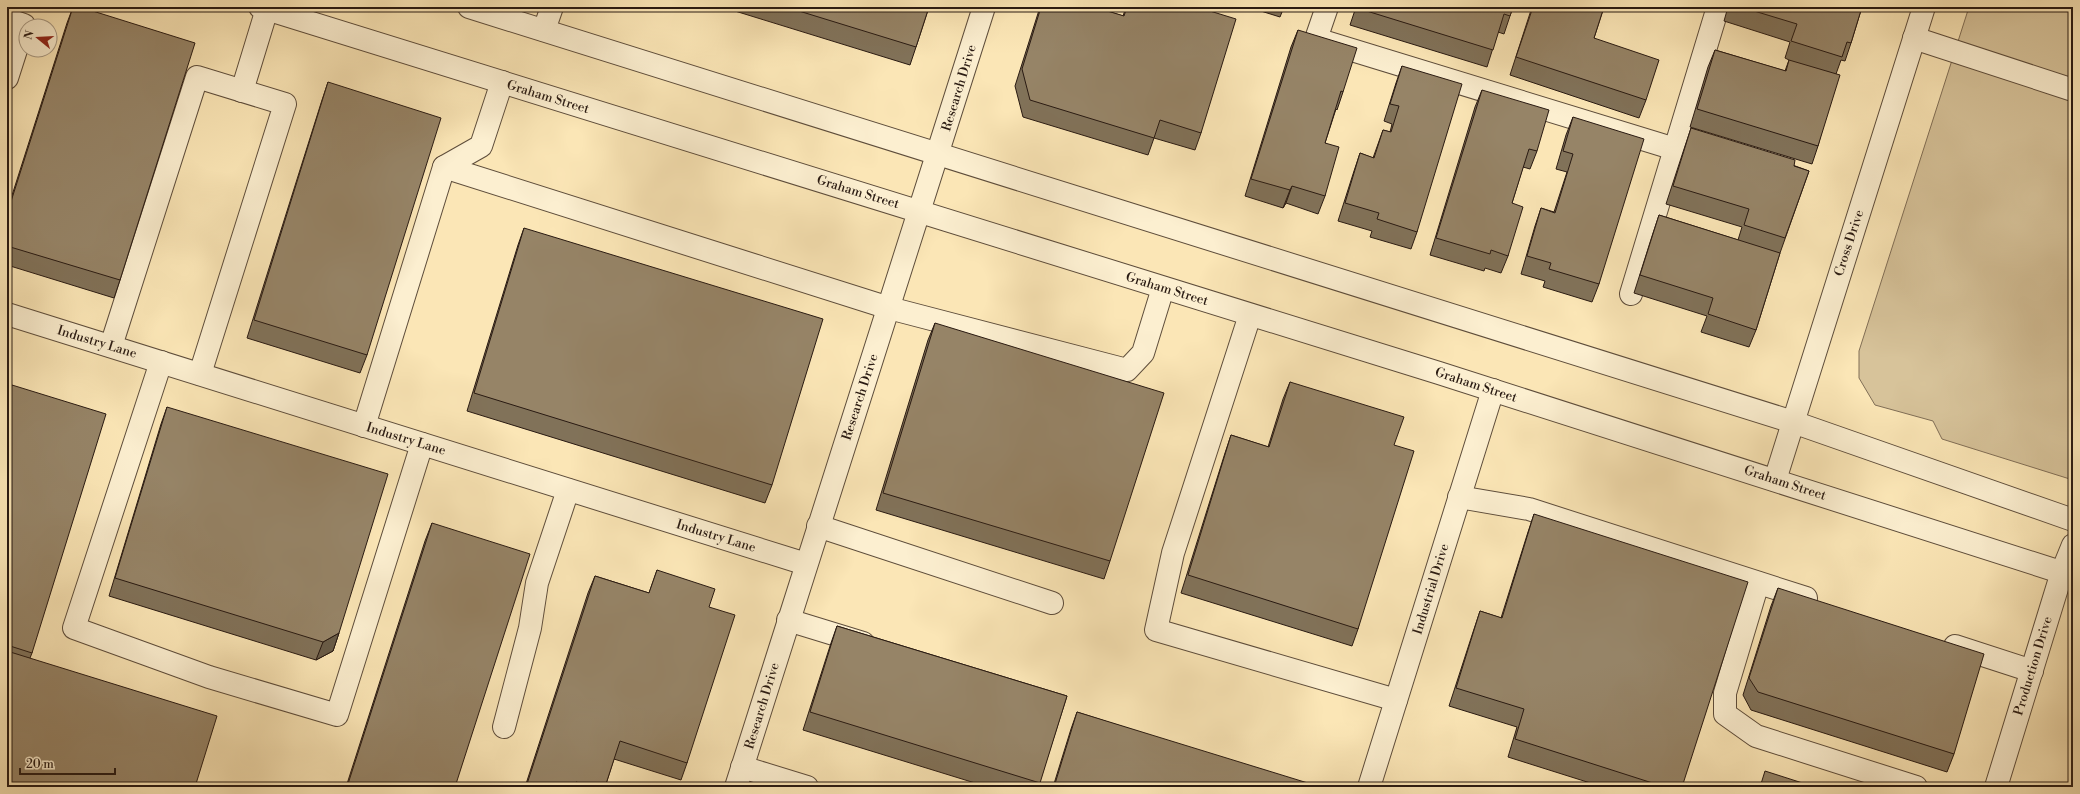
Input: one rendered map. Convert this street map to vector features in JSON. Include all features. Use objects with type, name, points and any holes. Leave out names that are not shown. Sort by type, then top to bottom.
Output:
[{"type":"street","points":[[469,7],[519,14],[544,30],[1793,422],[2073,520]]},
{"type":"street","points":[[544,30],[552,7]]},
{"type":"street","name":"Research Drive","points":[[739,777],[984,7]]},
{"type":"street","points":[[1327,7],[1316,39],[1675,149]]},
{"type":"street","points":[[1631,294],[1718,7]]},
{"type":"street","name":"Cross Drive","points":[[1775,480],[1924,7]]},
{"type":"street","points":[[242,91],[263,8]]},
{"type":"street","name":"Graham Street","points":[[263,8],[1493,390],[2067,574]]},
{"type":"street","points":[[7,19],[24,25],[7,78]]},
{"type":"street","points":[[1914,38],[2073,90]]},
{"type":"street","points":[[111,346],[197,77],[286,104],[200,374]]},
{"type":"street","points":[[364,426],[444,167],[481,146],[502,82]]},
{"type":"street","points":[[444,167],[889,308],[1127,370],[1143,353],[1163,288]]},
{"type":"street","name":"Industry Lane","points":[[7,314],[806,564]]},
{"type":"street","points":[[1250,315],[1173,553],[1156,630],[1396,700]]},
{"type":"street","points":[[161,362],[74,628],[209,677],[337,715],[422,444]]},
{"type":"street","name":"Industrial Drive","points":[[1369,787],[1493,390]]},
{"type":"street","points":[[504,727],[530,628],[537,583],[568,490]]},
{"type":"street","points":[[1459,497],[1528,509],[1827,605]]},
{"type":"street","points":[[818,526],[1052,603]]},
{"type":"street","name":"Production Drive","points":[[1996,787],[2032,671],[2067,574],[2073,545]]},
{"type":"street","points":[[1758,583],[1725,693],[1725,714],[1756,736],[1916,787]]},
{"type":"street","points":[[788,620],[879,648]]},
{"type":"street","points":[[1933,639],[2032,671]]},
{"type":"street","points":[[739,777],[807,787]]},
{"type":"shaded area","points":[[1969,7],[2073,7],[2073,480],[1942,439],[1933,421],[1875,405],[1859,378],[1859,351]]},
{"type":"building","points":[[73,7],[80,7],[195,43],[120,280],[7,246],[7,214],[58,58]]},
{"type":"building","points":[[786,7],[929,7],[916,47]]},
{"type":"building","points":[[1041,7],[1094,7],[1124,16],[1127,7],[1197,7],[1236,19],[1201,133],[1160,120],[1154,138],[1030,100],[1022,69]]},
{"type":"building","points":[[1357,7],[1513,7],[1510,16],[1504,14],[1493,50]]},
{"type":"building","points":[[1533,7],[1604,7],[1594,38],[1659,60],[1646,100],[1516,57]]},
{"type":"building","points":[[1741,7],[1862,7],[1851,43],[1847,42],[1842,57],[1791,41],[1797,24]]},
{"type":"building","points":[[1298,30],[1357,48],[1343,92],[1341,91],[1325,143],[1339,147],[1325,196],[1292,186],[1290,190],[1251,179]]},
{"type":"building","points":[[1715,50],[1786,71],[1789,60],[1840,75],[1818,146],[1697,109]]},
{"type":"building","points":[[1402,66],[1462,84],[1417,232],[1377,219],[1379,213],[1345,203],[1360,153],[1374,158],[1383,130],[1391,132],[1399,106],[1390,104]]},
{"type":"building","points":[[328,82],[441,118],[367,355],[254,320]]},
{"type":"building","points":[[1482,90],[1549,110],[1537,151],[1529,149],[1512,203],[1523,207],[1508,256],[1491,250],[1490,254],[1436,238]]},
{"type":"building","points":[[1573,117],[1644,139],[1599,284],[1549,269],[1551,263],[1527,256],[1541,208],[1555,213],[1573,154],[1563,151]]},
{"type":"building","points":[[1691,128],[1795,160],[1794,166],[1809,171],[1785,238],[1744,225],[1749,209],[1673,186]]},
{"type":"building","points":[[1659,215],[1780,253],[1756,330],[1708,314],[1713,298],[1640,275]]},
{"type":"building","points":[[524,228],[823,319],[772,485],[474,393]]},
{"type":"building","points":[[935,323],[1164,393],[1110,561],[883,493]]},
{"type":"building","points":[[1290,382],[1404,417],[1394,445],[1414,451],[1358,629],[1188,575],[1231,435],[1269,447]]},
{"type":"building","points":[[12,385],[106,414],[32,653],[7,645],[7,402]]},
{"type":"building","points":[[167,407],[388,474],[339,633],[323,642],[115,578]]},
{"type":"building","points":[[1534,514],[1748,582],[1682,787],[1665,787],[1515,739],[1524,709],[1456,688],[1480,611],[1502,618]]},
{"type":"building","points":[[432,523],[530,554],[455,787],[347,787]]},
{"type":"building","points":[[657,570],[715,589],[709,607],[735,615],[687,763],[620,741],[605,787],[593,787],[576,782],[574,787],[526,787],[595,576],[649,593]]},
{"type":"building","points":[[1778,588],[1984,654],[1954,754],[1758,692],[1749,678]]},
{"type":"building","points":[[837,626],[1067,696],[1040,783],[810,712]]},
{"type":"building","points":[[7,651],[217,716],[195,787],[7,787]]},
{"type":"building","points":[[1077,712],[1311,784],[1310,787],[1054,787]]},
{"type":"building","points":[[1765,771],[1815,787],[1760,787]]}]
